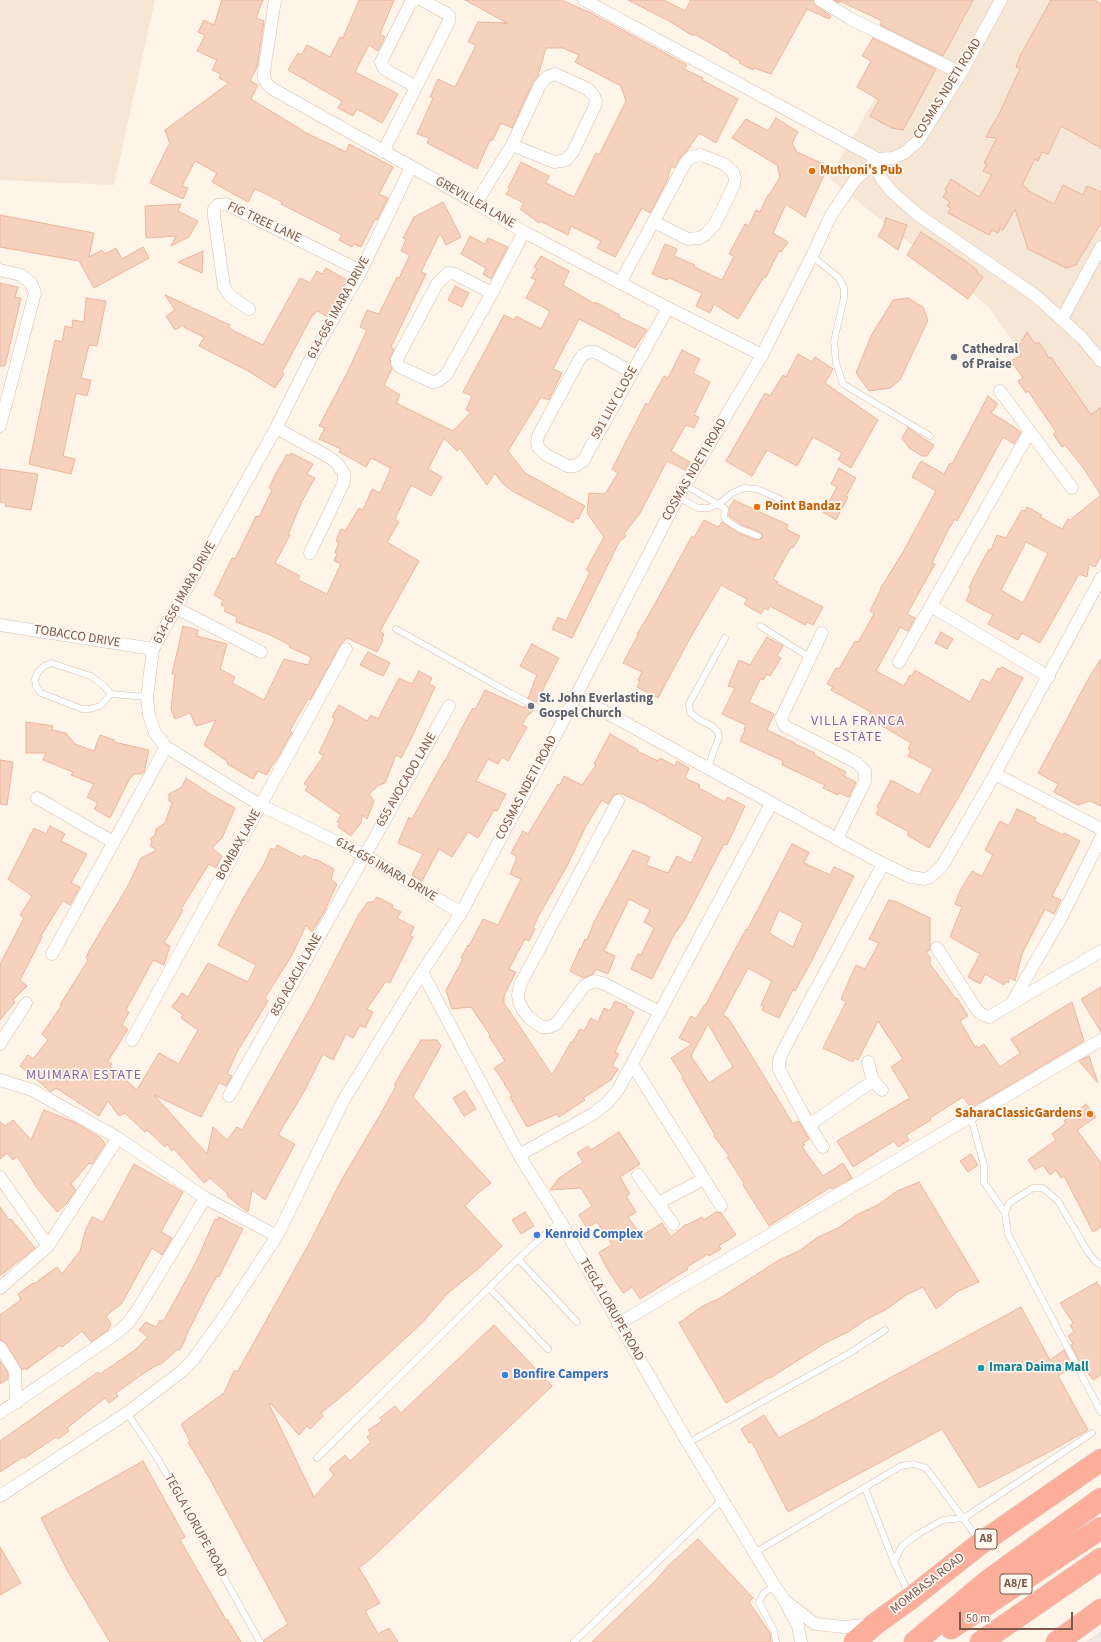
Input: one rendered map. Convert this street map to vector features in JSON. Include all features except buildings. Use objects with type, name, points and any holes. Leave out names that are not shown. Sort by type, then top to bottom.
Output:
[{"type":"highway","name":"MOMBASA ROAD","points":[[855,1642],[875,1624],[981,1543],[1101,1460]]},
{"type":"highway","points":[[915,1642],[988,1581],[1101,1499]]},
{"type":"highway","name":"A8/E","points":[[932,1642],[971,1614],[1101,1528]]},
{"type":"highway","name":"A8/E","points":[[981,1642],[1082,1571],[1101,1560]]},
{"type":"highway","points":[[1057,1642],[1098,1614]]},
{"type":"street","name":"GREVILLEA LANE","points":[[275,0],[264,71],[264,77],[267,84],[287,97],[476,203],[524,232],[668,308],[762,355]]},
{"type":"street","points":[[415,0],[410,4],[381,62],[386,70],[416,87]]},
{"type":"street","points":[[384,152],[449,21],[449,16],[446,13],[422,0]]},
{"type":"street","points":[[584,0],[878,159],[877,168],[881,178],[891,191],[917,214],[1036,296],[1082,338],[1101,361]]},
{"type":"street","points":[[820,0],[851,19],[961,73]]},
{"type":"street","name":"COSMAS NDETI ROAD","points":[[0,1496],[127,1413],[182,1371],[223,1318],[277,1236],[344,1101],[422,972],[461,913],[576,696],[678,497],[762,355],[831,215],[855,180],[878,159],[892,158],[904,153],[918,141],[961,73],[1001,0]]},
{"type":"street","points":[[476,203],[512,145],[540,85],[547,77],[554,74],[588,89],[594,96],[596,101],[595,106],[573,152],[566,160],[554,162],[512,145]]},
{"type":"street","points":[[620,283],[686,162],[691,157],[701,155],[724,164],[733,172],[736,178],[734,185],[715,224],[705,235],[699,238],[688,239],[654,222]]},
{"type":"street","name":"614-656 IMARA DRIVE","points":[[411,167],[361,271],[313,354],[276,428],[153,649],[147,697],[149,715],[155,733],[166,747],[260,805],[364,855],[461,913]]},
{"type":"street","name":"FIG TREE LANE","points":[[249,309],[230,296],[224,287],[214,216],[216,207],[222,204],[226,204],[361,271]]},
{"type":"street","points":[[492,293],[455,274],[448,273],[445,275],[437,284],[400,352],[397,364],[404,370],[432,382],[442,380],[492,293],[524,232]]},
{"type":"street","points":[[1062,319],[1101,247]]},
{"type":"street","points":[[0,270],[21,275],[31,283],[35,293],[0,426]]},
{"type":"street","name":"591 LILY CLOSE","points":[[632,372],[595,352],[589,352],[583,355],[538,436],[538,447],[545,454],[567,466],[575,466],[583,461],[668,308]]},
{"type":"street","points":[[1000,392],[1072,488]]},
{"type":"street","points":[[276,428],[329,457],[337,463],[344,474],[344,482],[310,553]]},
{"type":"street","points":[[899,662],[1030,431]]},
{"type":"street","points":[[576,696],[883,864],[911,877],[919,879],[930,877],[942,866],[995,774],[1049,677],[1101,578]]},
{"type":"street","points":[[931,606],[1049,677]]},
{"type":"street","points":[[176,608],[261,652]]},
{"type":"street","name":"TOBACCO DRIVE","points":[[0,625],[153,649]]},
{"type":"street","points":[[822,632],[782,714],[782,722],[787,727],[862,767],[866,776],[836,839]]},
{"type":"street","name":"BOMBAX LANE","points":[[132,1040],[346,649]]},
{"type":"street","name":"655 AVOCADO LANE","points":[[364,855],[449,706]]},
{"type":"street","points":[[52,954],[166,747]]},
{"type":"street","points":[[995,774],[1101,829]]},
{"type":"street","points":[[37,798],[113,842]]},
{"type":"street","points":[[618,801],[521,983],[518,995],[519,1002],[522,1010],[529,1018],[542,1027],[549,1028],[556,1024],[584,986],[594,981],[606,984],[659,1012]]},
{"type":"street","points":[[519,1155],[593,1114],[607,1103],[618,1090],[771,804]]},
{"type":"street","points":[[1011,1004],[1061,918],[1101,838]]},
{"type":"street","name":"850 ACACIA LANE","points":[[230,1096],[364,855]]},
{"type":"street","points":[[823,1147],[809,1125],[783,1077],[779,1069],[779,1060],[784,1048],[883,864]]},
{"type":"street","points":[[936,948],[981,1014],[989,1017],[1101,951]]},
{"type":"street","name":"TEGLA LORUPE ROAD","points":[[422,972],[519,1155],[560,1221],[618,1324],[688,1443],[754,1553],[785,1601],[798,1626],[801,1642]]},
{"type":"street","points":[[0,1044],[26,1003]]},
{"type":"street","points":[[618,1324],[1101,1040]]},
{"type":"street","points":[[868,1062],[873,1081],[882,1090]]},
{"type":"street","points":[[632,1064],[721,1206]]},
{"type":"street","points":[[0,1080],[32,1090],[118,1138],[205,1198],[277,1236]]},
{"type":"street","points":[[809,1125],[873,1081]]},
{"type":"street","points":[[0,1288],[48,1246],[118,1138]]},
{"type":"street","points":[[638,1175],[673,1224]]},
{"type":"street","points":[[0,1177],[48,1246]]},
{"type":"street","points":[[658,1203],[704,1179]]},
{"type":"street","points":[[0,1413],[118,1332],[128,1323],[205,1198]]},
{"type":"street","points":[[0,1347],[15,1371],[16,1403]]},
{"type":"street","name":"TEGLA LORUPE ROAD","points":[[785,1601],[815,1624],[845,1627],[875,1624]]},
{"type":"lane","points":[[812,256],[839,278],[844,288],[844,298],[834,341],[836,363],[843,384],[930,436]]},
{"type":"lane","points":[[685,485],[719,504],[725,509],[725,519],[740,529],[758,536]]},
{"type":"lane","points":[[678,497],[698,508],[709,508],[719,504],[732,493],[744,488],[757,489],[780,499]]},
{"type":"lane","points":[[760,626],[810,657]]},
{"type":"lane","points":[[396,629],[510,693],[563,720]]},
{"type":"lane","points":[[708,768],[719,737],[718,732],[712,726],[698,719],[690,712],[689,704],[725,638]]},
{"type":"lane","points":[[111,694],[100,706],[82,709],[41,693],[36,686],[35,679],[38,672],[44,666],[51,663],[91,676],[111,694],[147,697]]},
{"type":"lane","points":[[970,1117],[984,1166],[984,1182],[1005,1213],[1008,1234],[1101,1412]]},
{"type":"lane","points":[[1005,1213],[1009,1203],[1033,1188],[1043,1188],[1058,1201],[1088,1252],[1096,1262],[1101,1265]]},
{"type":"lane","points":[[317,1458],[518,1259],[560,1221]]},
{"type":"lane","points":[[518,1259],[577,1322]]},
{"type":"lane","points":[[489,1288],[548,1349]]},
{"type":"lane","points":[[688,1443],[848,1354],[885,1330]]},
{"type":"lane","name":"TEGLA LORUPE ROAD","points":[[127,1413],[158,1459],[260,1642]]},
{"type":"lane","points":[[894,1562],[902,1546],[918,1534],[942,1520],[964,1518],[1092,1433]]},
{"type":"lane","points":[[754,1553],[901,1466],[914,1464],[926,1468],[981,1543]]},
{"type":"lane","points":[[866,1488],[894,1562],[911,1598]]},
{"type":"lane","points":[[574,1642],[722,1500]]},
{"type":"lane","points":[[774,1585],[763,1594],[759,1602],[774,1631],[776,1642]]},
{"type":"shaded area","points":[[0,0],[155,0],[114,185],[0,180]]},
{"type":"shaded area","points":[[932,0],[1101,0],[1101,455],[1052,397],[988,306],[829,178]]},
{"type":"shaded area","points":[[1101,1631],[1101,1642],[1086,1642]]},
{"type":"place","name":"Muthoni's Pub","points":[[812,171]]},
{"type":"place","name":"Cathedral of Praise","points":[[954,357]]},
{"type":"place","name":"Point Bandaz","points":[[757,507]]},
{"type":"place","name":"St. John Everlasting Gospel Church","points":[[531,706]]},
{"type":"place","name":"SaharaClassicGardens","points":[[1090,1114]]},
{"type":"place","name":"Kenroid Complex","points":[[537,1235]]},
{"type":"place","name":"Imara Daima Mall","points":[[981,1368]]},
{"type":"place","name":"Bonfire Campers","points":[[505,1375]]},
{"type":"district","name":"VILLA FRANCA ESTATE","points":[[858,730]]},
{"type":"district","name":"MUIMARA ESTATE","points":[[84,1076]]}]
